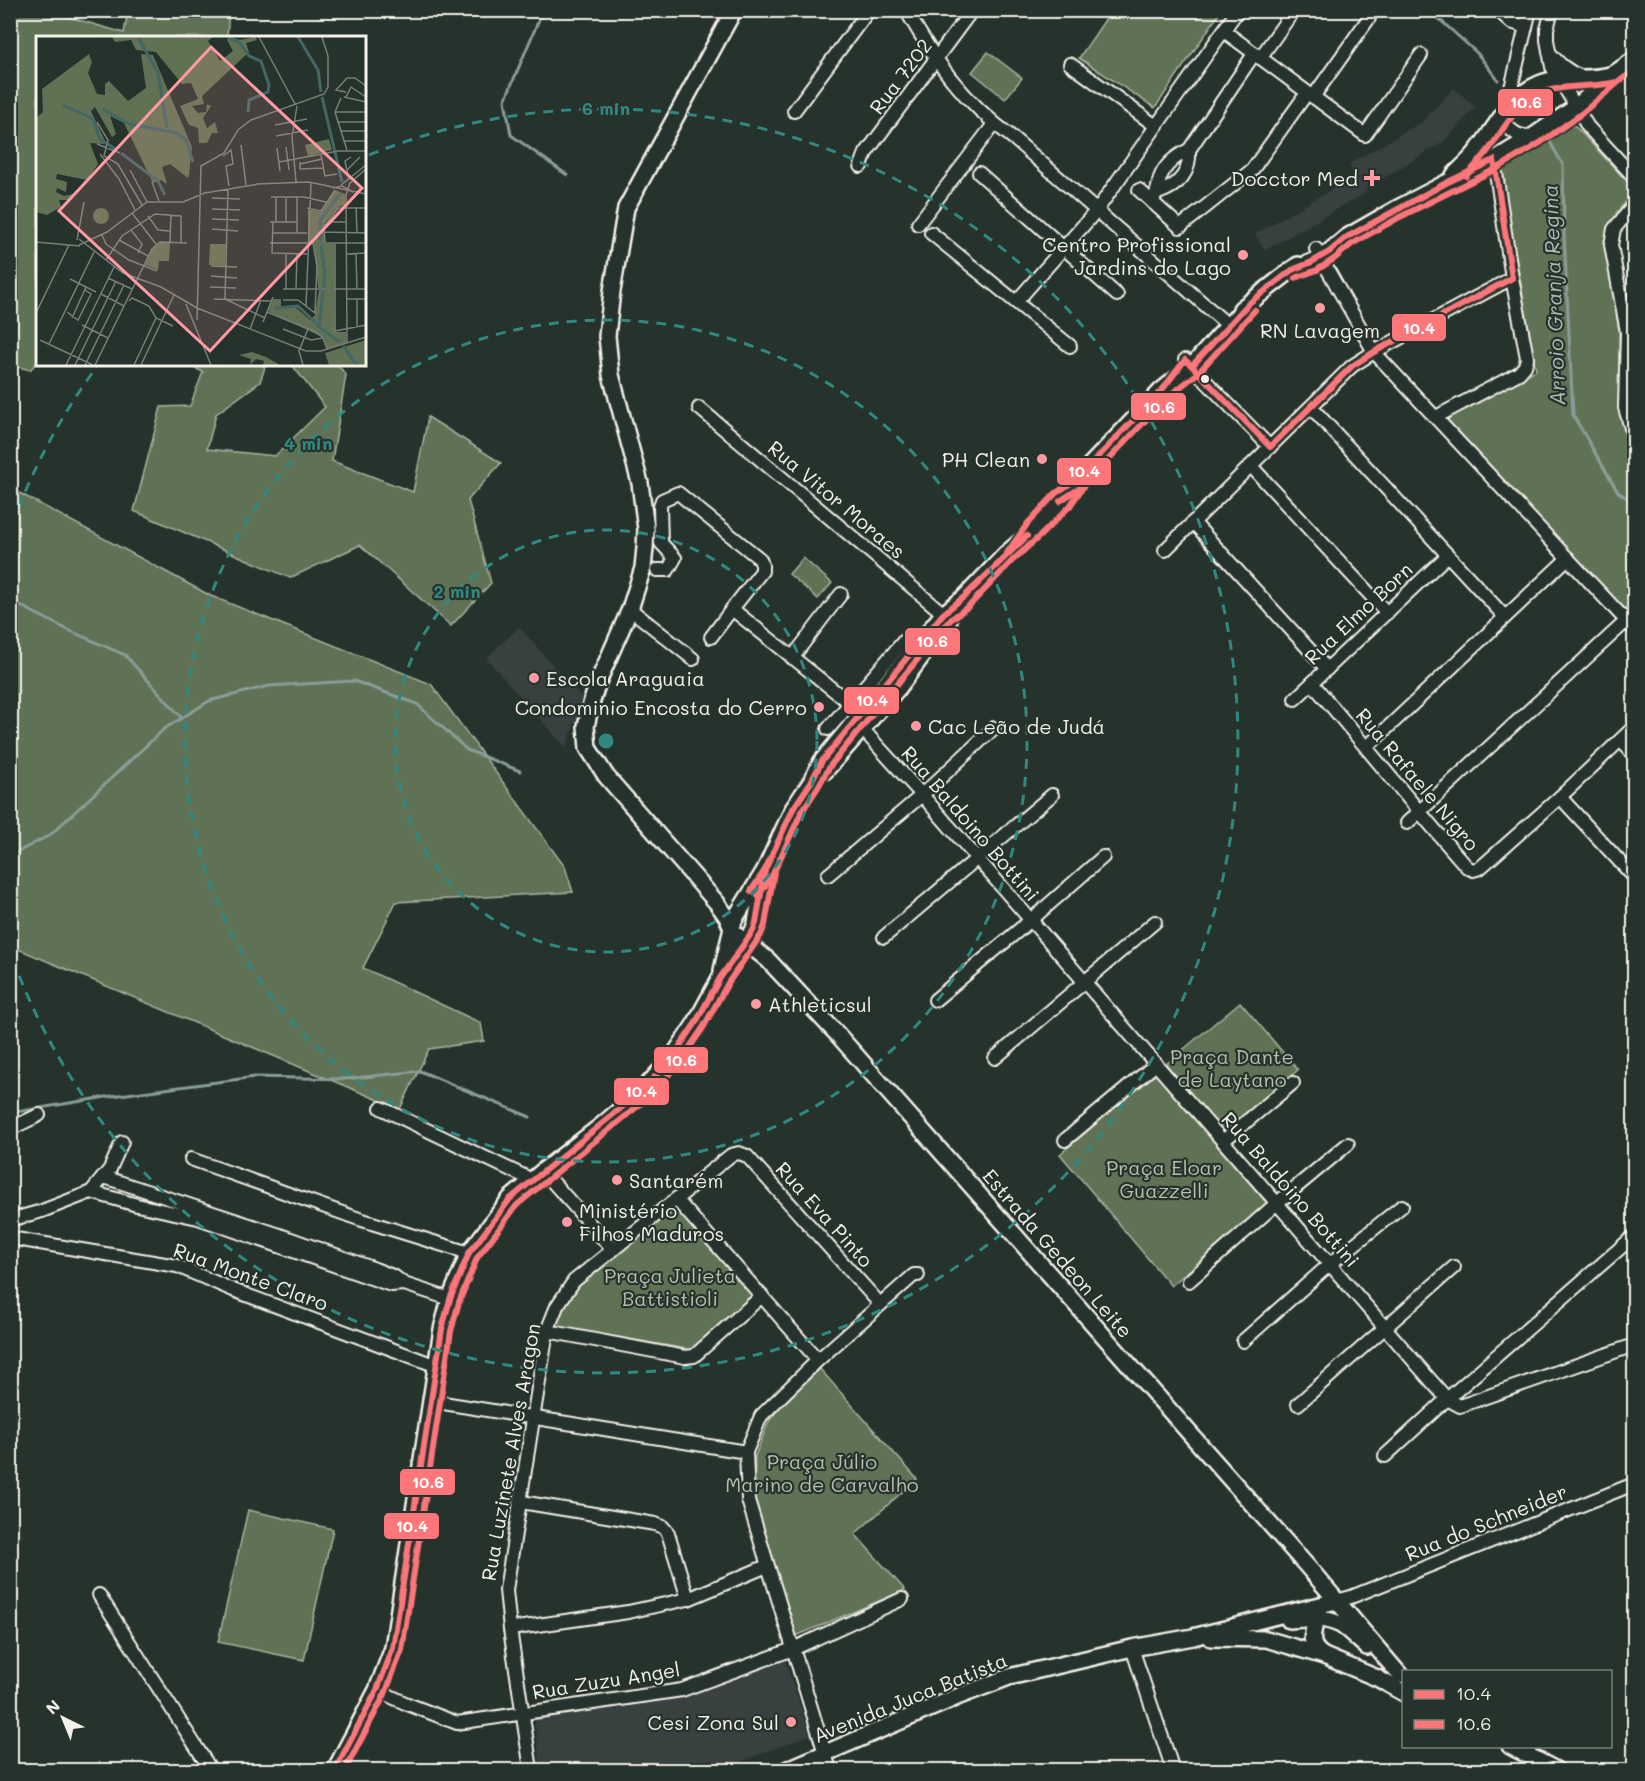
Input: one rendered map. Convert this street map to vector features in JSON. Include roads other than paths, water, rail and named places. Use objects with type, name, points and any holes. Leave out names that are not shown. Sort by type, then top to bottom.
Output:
[{"type":"main road","name":"Estrada Gedeon Leite","points":[[734,10],[626,208],[607,336],[611,375],[640,483],[646,529],[643,568],[630,609],[598,682],[591,704],[586,726],[588,748],[606,776],[717,903],[739,938],[746,941],[768,960],[838,1035],[1314,1574],[1344,1599],[1347,1613]]},
{"type":"main road","points":[[720,978],[731,928],[739,910],[765,870],[793,809],[811,782],[830,767],[857,716],[899,687],[947,617],[964,598],[1032,526],[1064,500],[1077,479],[1226,324],[1292,270],[1318,253],[1446,183],[1494,160],[1581,104],[1616,73],[1635,60]]},
{"type":"main road","points":[[1446,183],[1474,155],[1504,112],[1518,97],[1539,84],[1559,79],[1600,78],[1616,73]]},
{"type":"main road","points":[[335,1770],[377,1690],[393,1648],[442,1329],[450,1299],[469,1253],[510,1199],[644,1090],[678,1050],[720,978],[756,923],[765,870]]},
{"type":"main road","points":[[717,903],[747,913],[756,923]]},
{"type":"main road","name":"Estrada Gedeon Leite","points":[[756,923],[768,960]]},
{"type":"main road","name":"Estrada Gedeon Leite","points":[[1314,1574],[1320,1589],[1319,1611]]},
{"type":"main road","name":"Avenida Juca Batista","points":[[786,1770],[1009,1677],[1254,1622],[1319,1611],[1344,1599]]},
{"type":"main road","points":[[1347,1613],[1351,1634],[1349,1647],[1341,1655],[1330,1657],[1319,1653],[1312,1643],[1312,1631],[1319,1611],[1330,1621],[1341,1625],[1351,1634],[1402,1676]]},
{"type":"main road","points":[[1347,1613],[1402,1676]]},
{"type":"main road","name":"Avenida Juca Batista","points":[[1193,1637],[1266,1639],[1324,1656],[1402,1691]]},
{"type":"main road","points":[[323,1770],[359,1724]]},
{"type":"main road","points":[[1514,1748],[1556,1770]]},
{"type":"street","points":[[794,111],[869,10]]},
{"type":"street","points":[[906,10],[936,61],[958,89],[994,124],[1013,138],[1226,324]]},
{"type":"street","name":"Rua 7202","points":[[861,166],[867,153],[972,10]]},
{"type":"street","points":[[1016,302],[1096,210],[1238,10]]},
{"type":"street","points":[[1155,197],[1166,166],[1176,156],[1189,150],[1257,56],[1294,10]]},
{"type":"street","points":[[1497,10],[1511,22],[1526,27]]},
{"type":"street","points":[[1535,135],[1522,137],[1515,134],[1506,124],[1504,112],[1531,10],[1552,12],[1547,29],[1548,51],[1552,67],[1559,79],[1581,104],[1588,127]]},
{"type":"street","points":[[1139,190],[1155,197],[1180,227],[1252,170],[1369,18]]},
{"type":"street","points":[[1224,31],[1365,135],[1421,55]]},
{"type":"street","points":[[1548,51],[1572,74],[1586,79]]},
{"type":"street","points":[[1070,64],[1156,126]]},
{"type":"street","points":[[1563,116],[1588,127],[1635,177]]},
{"type":"street","points":[[918,224],[994,124]]},
{"type":"street","points":[[1155,197],[1181,180],[1188,169],[1189,150]]},
{"type":"street","points":[[1436,417],[1519,373],[1526,366],[1527,358],[1494,160]]},
{"type":"street","points":[[980,172],[1117,295]]},
{"type":"street","points":[[1635,205],[1614,229],[1611,245],[1627,332],[1630,387],[1625,408],[1635,438]]},
{"type":"street","points":[[931,233],[1070,346]]},
{"type":"street","points":[[1318,253],[1374,352],[1568,558],[1632,621],[1407,823]]},
{"type":"street","points":[[1165,550],[1352,366],[1512,278]]},
{"type":"street","points":[[1188,363],[1270,447]]},
{"type":"street","points":[[1311,407],[1505,617]]},
{"type":"street","name":"Rua Vitor Moraes","points":[[699,408],[947,617]]},
{"type":"street","points":[[1251,466],[1387,613]]},
{"type":"street","points":[[657,570],[668,570],[675,558],[661,543],[660,506],[662,500],[678,493],[760,559],[762,571],[711,637]]},
{"type":"street","points":[[1193,522],[1327,669]]},
{"type":"street","name":"Rua Elmo Born","points":[[1295,699],[1448,555]]},
{"type":"street","points":[[1367,747],[1568,558]]},
{"type":"street","points":[[792,658],[841,594]]},
{"type":"street","points":[[630,609],[693,659]]},
{"type":"street","name":"Rua Baldoino Bottini","points":[[732,609],[857,716],[922,795],[1447,1399]]},
{"type":"street","points":[[828,729],[857,716],[903,642]]},
{"type":"street","name":"Rua Rafaele Nigro","points":[[1312,683],[1419,812],[1467,867],[1473,870],[1480,868],[1635,727]]},
{"type":"street","points":[[828,875],[922,795],[994,728]]},
{"type":"street","points":[[1621,740],[1635,755]]},
{"type":"street","points":[[884,937],[1052,795]]},
{"type":"street","points":[[1560,797],[1635,877]]},
{"type":"street","points":[[936,1000],[1103,857]]},
{"type":"street","points":[[995,1058],[1155,922]]},
{"type":"street","points":[[1065,1140],[1156,1064]]},
{"type":"street","points":[[1224,1141],[1293,1083]]},
{"type":"street","points":[[381,1108],[537,1175],[613,1250]]},
{"type":"street","points":[[10,1129],[39,1116]]},
{"type":"street","points":[[10,1221],[91,1192],[110,1169],[122,1142]]},
{"type":"street","points":[[1189,1281],[1348,1144]]},
{"type":"street","name":"Rua Luzinete Alves Aragon","points":[[531,1770],[506,1590],[547,1331],[557,1306],[574,1281],[731,1155],[739,1153]]},
{"type":"street","name":"Rua Eva Pinto","points":[[739,1153],[747,1156],[880,1304]]},
{"type":"street","points":[[191,1159],[359,1219],[469,1253]]},
{"type":"street","points":[[104,1177],[275,1239]]},
{"type":"street","points":[[91,1192],[275,1239],[375,1269],[404,1284],[450,1299]]},
{"type":"street","points":[[676,1199],[818,1360]]},
{"type":"street","points":[[1243,1341],[1330,1264],[1402,1206]]},
{"type":"street","points":[[1385,1456],[1447,1399],[1635,1236]]},
{"type":"street","name":"Rua Monte Claro","points":[[10,1238],[177,1266],[233,1290],[437,1366]]},
{"type":"street","points":[[1298,1404],[1454,1267]]},
{"type":"street","points":[[830,1770],[748,1500],[746,1452],[761,1416],[880,1304],[914,1275],[918,1275]]},
{"type":"street","points":[[547,1331],[685,1357],[694,1356],[762,1296]]},
{"type":"street","points":[[1447,1399],[1460,1406],[1635,1345]]},
{"type":"street","points":[[432,1401],[746,1452]]},
{"type":"street","name":"Rua do Schneider","points":[[1344,1599],[1635,1484]]},
{"type":"street","points":[[521,1502],[663,1527],[668,1533],[688,1599]]},
{"type":"street","points":[[510,1629],[628,1612],[688,1599],[767,1566]]},
{"type":"street","points":[[99,1595],[211,1770]]},
{"type":"street","name":"Rua Zuzu Angel","points":[[377,1690],[457,1723],[682,1690],[793,1649],[902,1599]]},
{"type":"street","points":[[1132,1648],[1173,1770]]},
{"type":"waterway","points":[[543,10],[505,100],[511,135],[567,175]]},
{"type":"waterway","name":"Arroio Granja Regina","points":[[1429,10],[1477,53],[1498,80]]},
{"type":"waterway","name":"Arroio Granja Regina","points":[[1549,140],[1563,165],[1573,415],[1618,492],[1634,503]]},
{"type":"waterway","points":[[10,596],[19,605],[125,655],[182,718]]},
{"type":"waterway","points":[[10,856],[50,835],[164,729],[209,701],[269,686],[354,681],[417,704],[467,750],[520,771]]},
{"type":"waterway","points":[[10,1113],[112,1096],[255,1077],[345,1079],[420,1071],[530,1117]]},
{"type":"place","name":"Docctor Med","points":[[1372,178]]},
{"type":"place","name":"Centro Profissional Jardins do Lago","points":[[1243,255]]},
{"type":"place","name":"RN Lavagem","points":[[1320,308]]},
{"type":"place","name":"PH Clean","points":[[1042,459]]},
{"type":"place","name":"Escola Araguaia","points":[[534,678]]},
{"type":"place","name":"Condominio Encosta do Cerro","points":[[819,707]]},
{"type":"place","name":"Cac Leão de Judá","points":[[916,726]]},
{"type":"place","name":"Athleticsul","points":[[756,1004]]},
{"type":"place","name":"Santarém","points":[[617,1180]]},
{"type":"place","name":"Ministério Filhos Maduros","points":[[567,1222]]},
{"type":"place","name":"Cesi Zona Sul","points":[[791,1722]]},
{"type":"park label","name":"Praça Dante de Laytano","points":[[1232,1068]]},
{"type":"park label","name":"Praça Eloar Guazzelli","points":[[1164,1178]]},
{"type":"park label","name":"Praça Julieta Battistioli","points":[[670,1286]]},
{"type":"park label","name":"Praça Júlio Marino de Carvalho","points":[[822,1472]]}]
